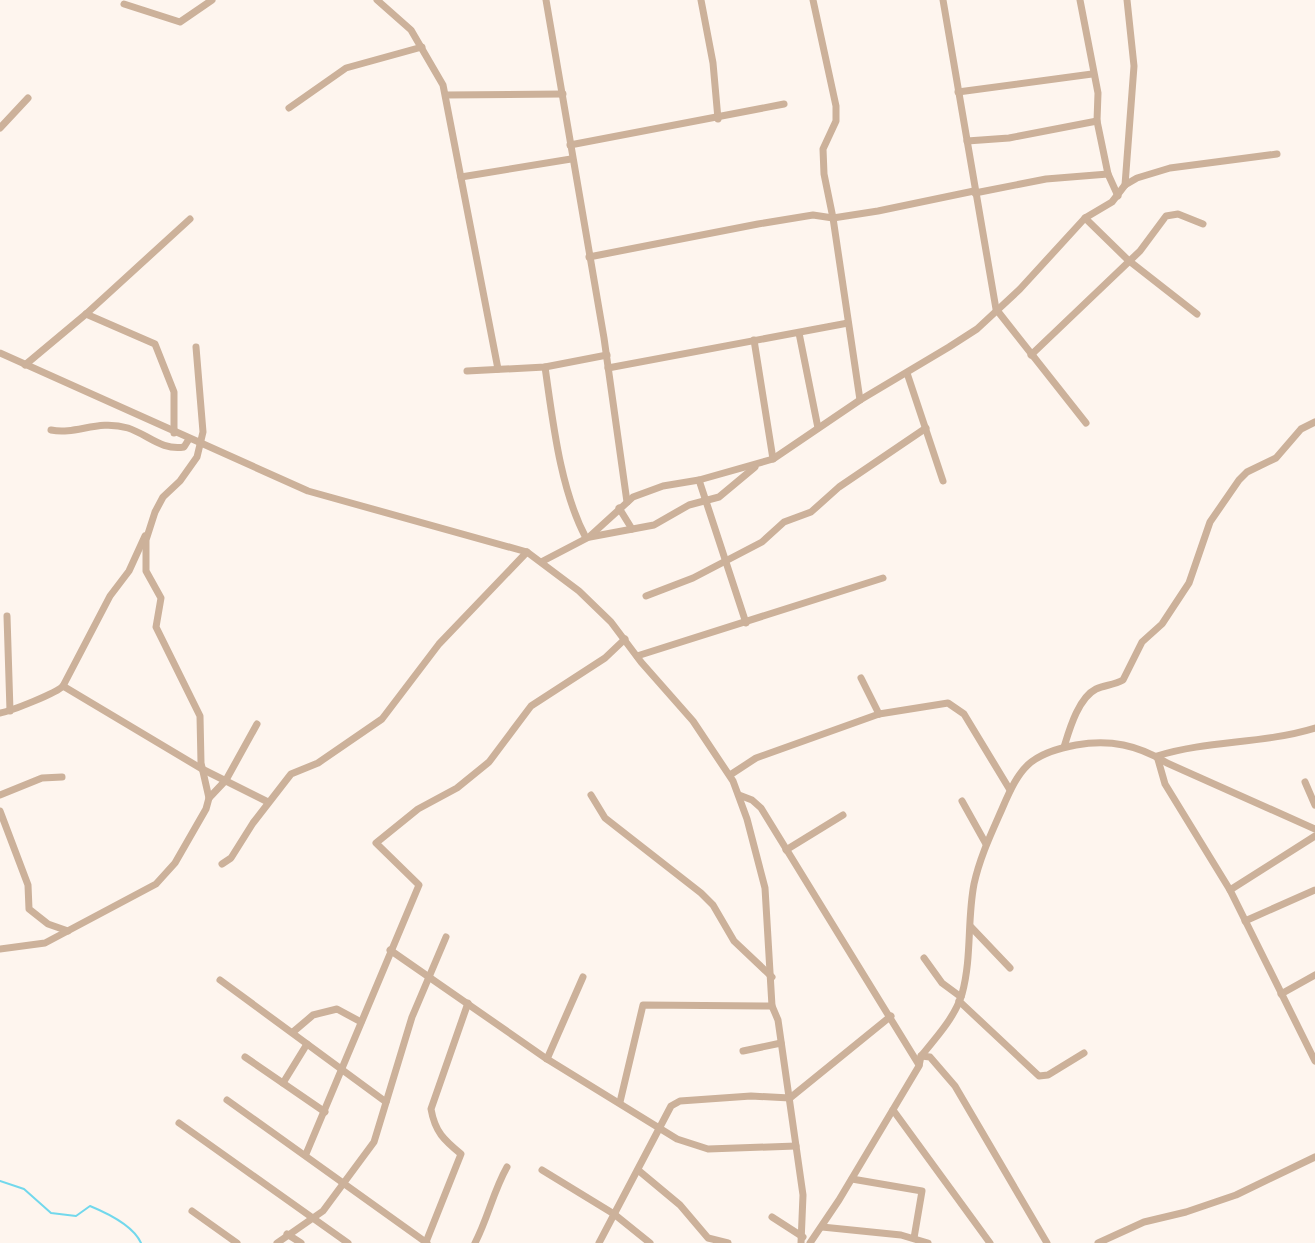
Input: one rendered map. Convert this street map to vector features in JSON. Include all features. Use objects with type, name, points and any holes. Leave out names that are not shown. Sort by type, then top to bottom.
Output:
[{"type":"street","points":[[124,4],[180,22],[212,0]]},
{"type":"street","points":[[377,0],[404,23],[422,47],[446,95],[498,369]]},
{"type":"street","points":[[546,0],[563,94],[571,159],[607,355],[627,502]]},
{"type":"street","points":[[701,0],[713,62],[718,118]]},
{"type":"street","points":[[813,0],[836,106],[836,121],[823,149],[824,174],[860,400]]},
{"type":"street","points":[[943,0],[996,309],[1086,423]]},
{"type":"street","points":[[1080,0],[1092,74],[1098,93],[1097,121],[1108,174],[1118,196]]},
{"type":"street","points":[[543,561],[588,537],[627,502],[663,486],[699,480],[773,459],[860,400],[977,329],[1020,289],[1085,218],[1102,210],[1118,196],[1125,185],[1134,66],[1127,0]]},
{"type":"street","points":[[289,108],[346,68],[422,47]]},
{"type":"street","points":[[958,92],[1092,74]]},
{"type":"street","points":[[446,95],[563,94]]},
{"type":"street","points":[[0,128],[28,98]]},
{"type":"street","points":[[570,145],[784,104]]},
{"type":"street","points":[[967,141],[1009,138],[1097,121]]},
{"type":"street","points":[[1125,185],[1170,168],[1277,154]]},
{"type":"street","points":[[461,177],[571,159]]},
{"type":"street","points":[[589,257],[813,215],[833,218],[1046,179],[1108,174]]},
{"type":"street","points":[[1031,355],[1172,213],[1203,224]]},
{"type":"street","points":[[1085,218],[1128,260],[1197,314]]},
{"type":"street","points":[[24,365],[86,314],[190,219]]},
{"type":"street","points":[[86,314],[155,344],[174,392],[174,433]]},
{"type":"street","points":[[608,368],[848,323]]},
{"type":"street","points":[[799,333],[818,428]]},
{"type":"street","points":[[754,340],[773,459]]},
{"type":"street","points":[[0,713],[59,691],[63,686],[110,596],[130,571],[163,497],[197,457],[203,432],[203,411],[196,347]]},
{"type":"street","points":[[0,353],[24,365],[52,374],[174,433],[327,498],[527,552],[543,561],[596,606],[707,738],[739,795],[765,888],[772,1006],[781,1043],[803,1195],[802,1240]]},
{"type":"street","points":[[467,371],[545,367],[607,355]]},
{"type":"street","points":[[545,367],[555,432],[576,519],[588,537]]},
{"type":"street","points":[[906,373],[943,481]]},
{"type":"street","points":[[1064,747],[1066,733],[1089,695],[1098,688],[1123,680],[1142,642],[1162,624],[1189,583],[1210,522],[1239,480],[1247,472],[1276,458],[1301,429],[1315,422]]},
{"type":"street","points":[[51,430],[106,425],[127,428],[172,448],[184,447],[189,439]]},
{"type":"street","points":[[646,596],[668,590],[727,560],[762,541],[784,522],[811,512],[839,487],[926,428]]},
{"type":"street","points":[[588,537],[654,525],[704,499],[719,497],[759,464]]},
{"type":"street","points":[[699,480],[746,623]]},
{"type":"street","points":[[619,508],[632,529]]},
{"type":"street","points":[[147,533],[146,571],[161,597],[156,628],[200,716],[202,769],[209,798]]},
{"type":"street","points":[[222,864],[231,858],[291,774],[318,763],[382,719],[439,644],[527,552]]},
{"type":"street","points":[[637,656],[883,578]]},
{"type":"street","points":[[7,616],[10,711]]},
{"type":"street","points":[[306,1154],[419,885],[376,843],[418,809],[457,788],[489,762],[531,706],[605,658],[625,639]]},
{"type":"street","points":[[861,678],[878,714]]},
{"type":"street","points":[[63,686],[202,769],[268,803]]},
{"type":"street","points":[[730,775],[756,758],[878,714],[940,704],[956,706],[988,749],[1010,790]]},
{"type":"street","points":[[0,949],[45,943],[156,884],[175,863],[206,809],[209,798],[226,780],[257,724]]},
{"type":"street","points":[[1157,756],[1225,743],[1274,739],[1315,728]]},
{"type":"street","points":[[810,1243],[893,1110],[919,1066],[921,1056],[960,999],[974,886],[986,844],[1010,790],[1028,761],[1064,747],[1111,742],[1146,750],[1315,830]]},
{"type":"street","points":[[1157,756],[1165,785],[1230,890],[1315,1061]]},
{"type":"street","points":[[0,795],[43,778],[62,777]]},
{"type":"street","points":[[1305,782],[1315,805]]},
{"type":"street","points":[[591,795],[605,818],[713,905],[734,941],[772,977]]},
{"type":"street","points":[[739,795],[757,803],[891,1016],[919,1066]]},
{"type":"street","points":[[962,801],[986,844]]},
{"type":"street","points":[[0,811],[28,885],[29,909],[48,924],[68,931]]},
{"type":"street","points":[[786,850],[843,815]]},
{"type":"street","points":[[1230,890],[1315,836]]},
{"type":"street","points":[[1245,922],[1315,890]]},
{"type":"street","points":[[971,927],[1010,968]]},
{"type":"street","points":[[277,1243],[287,1234],[314,1219],[345,1184],[374,1142],[412,1017],[446,937]]},
{"type":"street","points":[[390,950],[547,1059],[620,1102],[659,1129],[693,1146],[708,1149],[796,1146]]},
{"type":"street","points":[[924,958],[942,983],[1039,1076],[1048,1075],[1084,1053]]},
{"type":"street","points":[[1280,994],[1315,975]]},
{"type":"street","points":[[547,1059],[583,977]]},
{"type":"street","points":[[220,980],[386,1102]]},
{"type":"street","points":[[227,1100],[427,1242],[461,1154],[441,1138],[434,1126],[431,1109],[468,1003]]},
{"type":"street","points":[[620,1102],[643,1005],[772,1006]]},
{"type":"street","points":[[293,1032],[313,1015],[337,1009],[361,1022]]},
{"type":"street","points":[[599,1243],[667,1109],[680,1101],[751,1096],[790,1098],[891,1016]]},
{"type":"street","points":[[743,1051],[781,1043]]},
{"type":"street","points":[[283,1083],[307,1044]]},
{"type":"street","points":[[921,1056],[930,1057],[955,1086],[1047,1243]]},
{"type":"street","points":[[246,1057],[325,1112]]},
{"type":"street","points":[[893,1110],[990,1243]]},
{"type":"street","points":[[179,1123],[348,1243]]},
{"type":"street","points":[[1098,1243],[1144,1222],[1200,1208],[1248,1190],[1315,1157]]},
{"type":"street","points":[[475,1243],[489,1213],[492,1194],[506,1167]]},
{"type":"street","points":[[542,1170],[614,1214],[650,1243]]},
{"type":"street","points":[[638,1170],[680,1205],[706,1240],[728,1243]]},
{"type":"street","points":[[852,1179],[922,1191],[914,1238]]},
{"type":"street","points":[[192,1211],[237,1243]]},
{"type":"street","points":[[772,1217],[802,1240]]},
{"type":"street","points":[[822,1227],[914,1238],[928,1243]]},
{"type":"street","points":[[287,1234],[301,1243]]},
{"type":"waterway","points":[[0,1181],[24,1189],[51,1213],[76,1216],[90,1206],[97,1209],[126,1225],[141,1243]]}]
